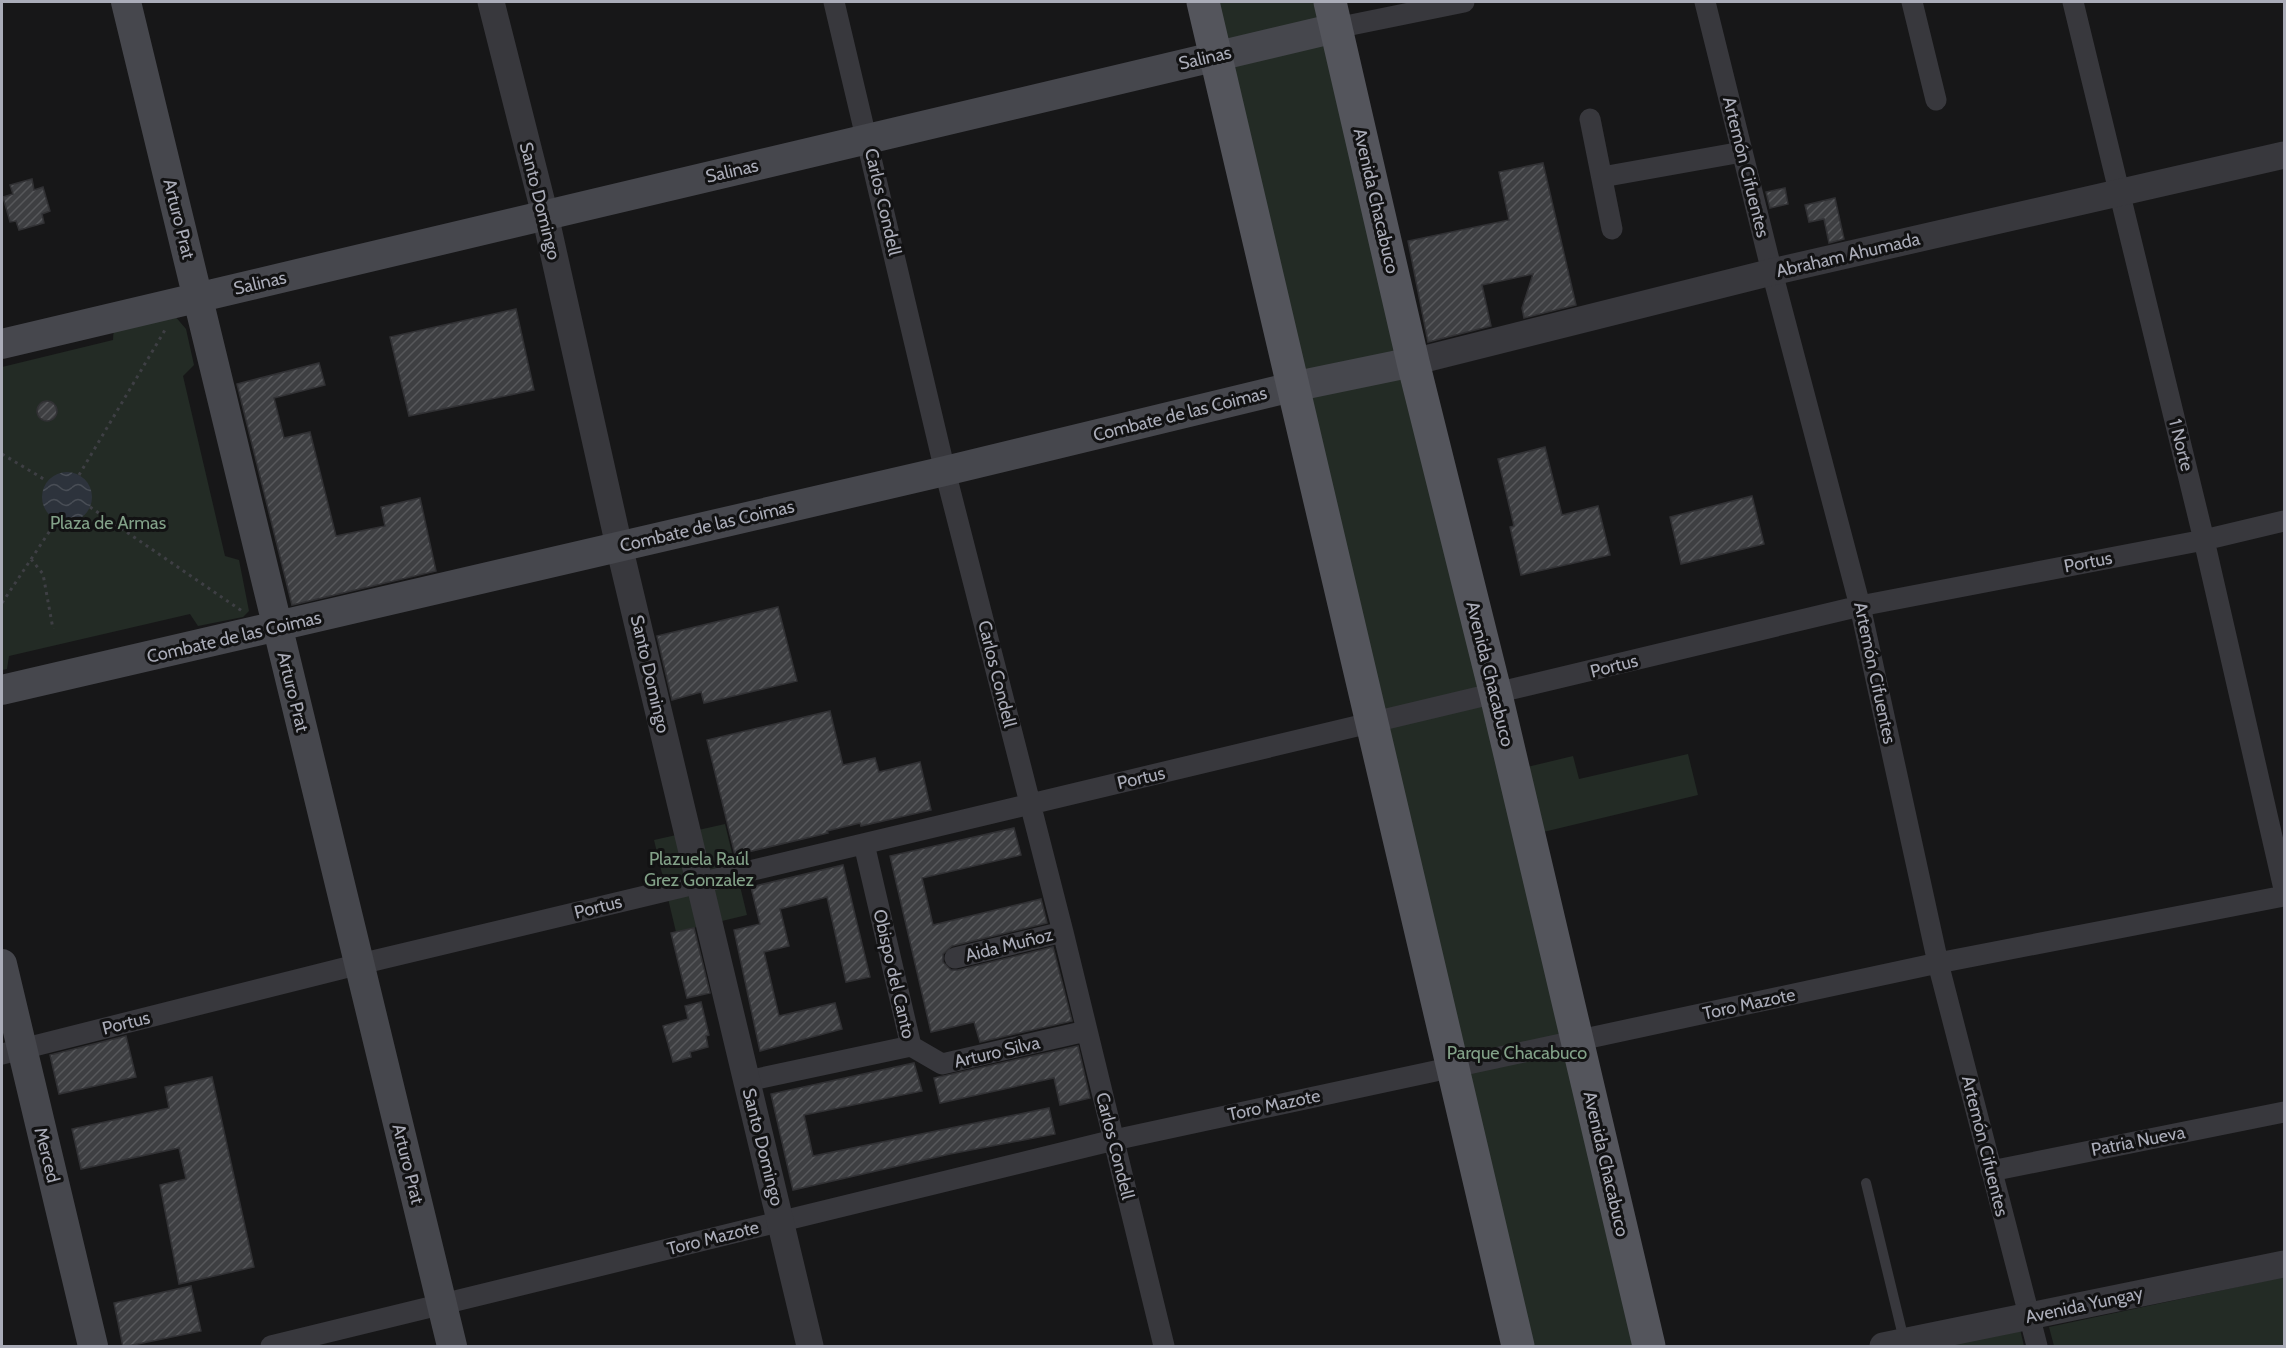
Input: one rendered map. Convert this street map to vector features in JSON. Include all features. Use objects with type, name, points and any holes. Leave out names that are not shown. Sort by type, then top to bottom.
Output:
[{"type":"main road","name":"Arturo Prat","points":[[126,2],[186,301],[268,630],[360,964],[452,1347]]},
{"type":"main road","points":[[1203,2],[1518,1347]]},
{"type":"main road","name":"Salinas","points":[[2,344],[1215,56],[1333,15]]},
{"type":"main road","name":"Avenida Chacabuco","points":[[1333,15],[1413,362],[1496,695],[1649,1347]]},
{"type":"main road","name":"Combate de las Coimas","points":[[2,690],[945,471],[1292,387],[1413,362]]},
{"type":"main road","name":"Merced","points":[[2,964],[12,1051],[93,1347]]},
{"type":"street","name":"Santo Domingo","points":[[491,2],[545,215],[619,546],[810,1347]]},
{"type":"street","name":"Carlos Condell","points":[[834,2],[945,471],[1063,932],[1164,1347]]},
{"type":"street","name":"Salinas","points":[[1333,15],[1464,2]]},
{"type":"street","name":"Artemón Cifuentes","points":[[1706,2],[1772,272],[1860,606],[1938,963],[2037,1347]]},
{"type":"street","points":[[1912,2],[1936,100]]},
{"type":"street","name":"1 Norte","points":[[2073,2],[2204,540],[2284,889]]},
{"type":"street","points":[[1590,119],[1612,229]]},
{"type":"street","points":[[1602,177],[1742,152]]},
{"type":"street","name":"Abraham Ahumada","points":[[1413,362],[1772,272],[2284,155]]},
{"type":"street","name":"Portus","points":[[12,1051],[700,882],[1496,695],[1860,606],[2204,540],[2284,521]]},
{"type":"street","name":"Obispo del Canto","points":[[747,1081],[911,1046],[864,844]]},
{"type":"street","name":"Toro Mazote","points":[[271,1347],[1114,1140],[1938,963],[2284,896]]},
{"type":"street","name":"Aida Muñoz","points":[[955,958],[1063,932]]},
{"type":"street","name":"Arturo Silva","points":[[911,1046],[942,1064],[1086,1031]]},
{"type":"street","name":"Patria Nueva","points":[[1991,1171],[2284,1112]]},
{"type":"street","name":"Avenida Yungay","points":[[1894,1344],[2284,1264]]},
{"type":"lane","points":[[1866,1183],[1894,1344]]},
{"type":"path","points":[[79,475],[174,315],[186,301]]},
{"type":"path","points":[[2,454],[47,481]]},
{"type":"path","points":[[90,507],[268,630]]},
{"type":"path","points":[[2,603],[57,520]]},
{"type":"path","points":[[31,559],[43,574],[53,629]]},
{"type":"green space","name":"Parque Chacabuco","points":[[1217,2],[1315,2],[1636,1346],[1528,1346]]},
{"type":"green space","name":"Plaza de Armas","points":[[174,315],[186,329],[194,365],[183,376],[225,556],[239,560],[249,611],[243,617],[198,626],[190,614],[9,656],[7,669],[2,670],[2,367],[113,340],[114,324]]},
{"type":"green space","points":[[1688,754],[1698,795],[1535,834],[1519,769],[1573,756],[1579,779]]},
{"type":"green space","name":"Plazuela Raúl Grez Gonzalez","points":[[725,824],[747,915],[676,932],[654,840]]},
{"type":"green space","points":[[2284,1277],[2284,1346],[2054,1346],[2049,1327]]},
{"type":"green space","points":[[2020,1329],[2024,1346],[1944,1346]]},
{"type":"water","points":[[67,472],[85,479],[92,497],[85,515],[67,522],[49,515],[42,497],[49,479]]},
{"type":"building","points":[[1543,163],[1576,305],[1524,318],[1522,308],[1533,274],[1482,285],[1491,326],[1428,342],[1408,241],[1509,220],[1499,172]]},
{"type":"building","points":[[32,179],[34,190],[43,187],[50,211],[42,214],[44,223],[19,230],[16,221],[10,222],[3,197],[13,194],[10,185]]},
{"type":"building","points":[[1785,188],[1788,204],[1770,208],[1766,192]]},
{"type":"building","points":[[1835,198],[1844,239],[1829,243],[1824,219],[1809,222],[1805,205]]},
{"type":"building","points":[[516,309],[534,390],[409,416],[390,337]]},
{"type":"building","points":[[319,363],[325,385],[274,398],[284,438],[310,432],[336,536],[385,526],[381,507],[420,498],[436,571],[292,605],[237,384]]},
{"type":"building","points":[[47,401],[54,404],[57,411],[54,418],[47,421],[40,418],[37,411],[40,404]]},
{"type":"building","points":[[1545,447],[1562,515],[1598,506],[1610,555],[1521,575],[1510,527],[1514,526],[1498,459]]},
{"type":"building","points":[[1752,496],[1764,544],[1681,564],[1670,517]]},
{"type":"building","points":[[778,607],[797,681],[704,703],[701,692],[672,700],[657,636]]},
{"type":"building","points":[[830,711],[843,765],[875,758],[879,772],[920,762],[931,810],[861,826],[860,823],[735,855],[707,740]]},
{"type":"building","points":[[1014,828],[1021,855],[922,878],[933,925],[1041,899],[1047,923],[952,946],[943,954],[943,962],[951,970],[958,970],[1053,947],[1072,1021],[980,1042],[974,1022],[931,1032],[890,856]]},
{"type":"building","points":[[843,865],[870,977],[846,982],[827,897],[780,909],[789,946],[764,952],[779,1016],[835,1003],[842,1029],[760,1051],[734,930],[760,924],[751,887]]},
{"type":"building","points":[[694,928],[710,993],[687,998],[671,933]]},
{"type":"building","points":[[701,1002],[709,1035],[706,1036],[708,1047],[690,1052],[691,1057],[673,1062],[663,1026],[688,1019],[685,1006]]},
{"type":"building","points":[[126,1036],[136,1077],[59,1094],[50,1055]]},
{"type":"building","points":[[1078,1046],[1090,1098],[1060,1105],[1054,1078],[940,1103],[934,1078]]},
{"type":"building","points":[[914,1063],[922,1091],[804,1115],[813,1156],[1049,1108],[1055,1134],[950,1154],[793,1190],[771,1094]]},
{"type":"building","points":[[212,1077],[254,1267],[179,1284],[160,1185],[186,1179],[179,1148],[81,1169],[72,1129],[169,1108],[165,1087]]},
{"type":"building","points":[[191,1286],[201,1331],[123,1347],[114,1303]]}]
